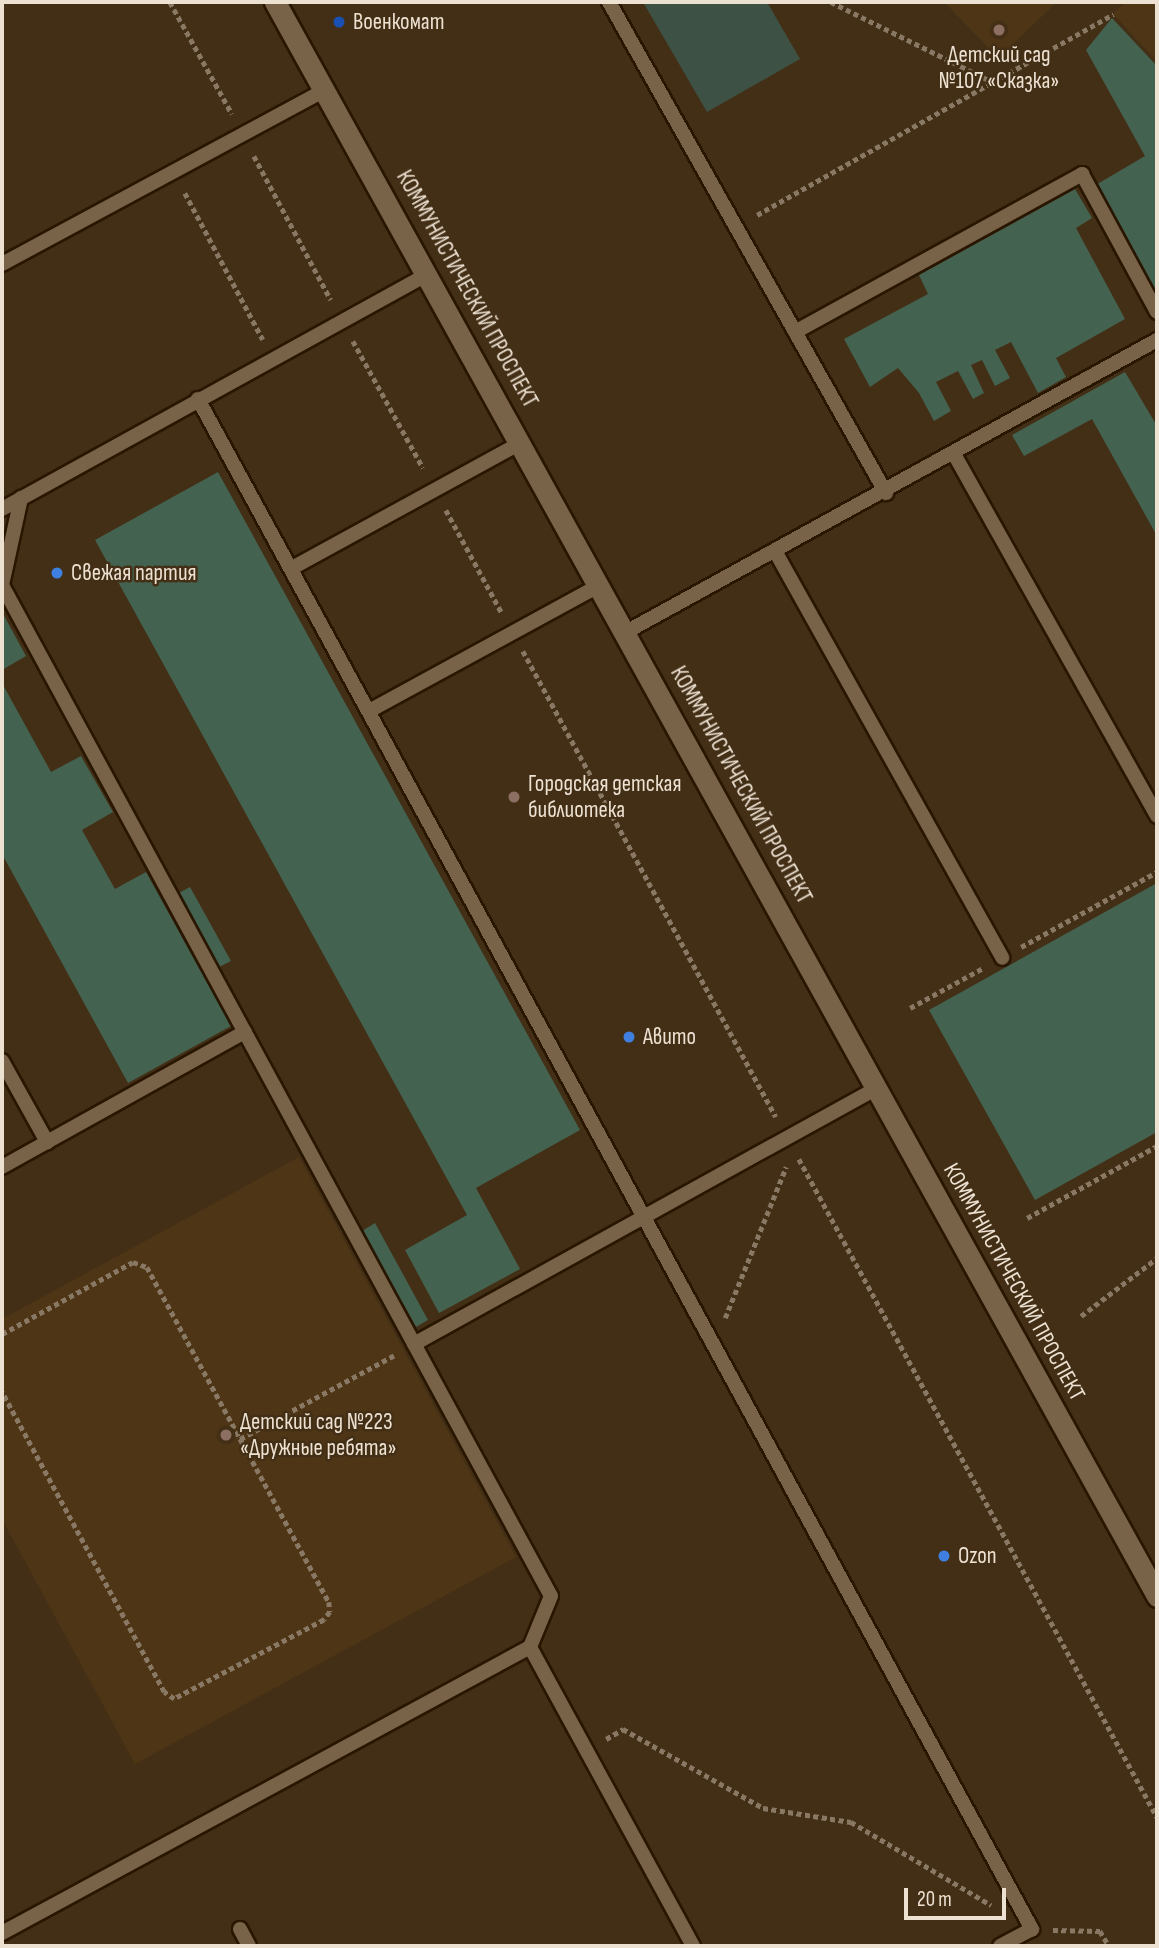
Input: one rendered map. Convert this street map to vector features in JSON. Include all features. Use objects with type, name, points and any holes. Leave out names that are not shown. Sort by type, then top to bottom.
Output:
[{"type":"main road","name":"КОММУНИСТИЧЕСКИЙ ПРОСПЕКТ","points":[[275,2],[522,442],[1157,1596]]},
{"type":"lane","points":[[610,2],[886,493]]},
{"type":"lane","points":[[2,264],[325,90]]},
{"type":"lane","points":[[795,332],[1082,174],[1157,312]]},
{"type":"lane","points":[[2,509],[428,274]]},
{"type":"lane","points":[[626,632],[886,493],[1157,340]]},
{"type":"lane","points":[[198,399],[1032,1929],[1000,1946]]},
{"type":"lane","points":[[292,568],[522,442]]},
{"type":"lane","points":[[954,454],[1157,816]]},
{"type":"lane","points":[[2,1933],[530,1647],[551,1596],[2,585],[21,498]]},
{"type":"lane","points":[[775,551],[1002,958]]},
{"type":"lane","points":[[369,711],[600,585]]},
{"type":"lane","points":[[2,1167],[245,1032]]},
{"type":"lane","points":[[2,1060],[47,1142]]},
{"type":"lane","points":[[414,1344],[644,1216],[790,1143],[877,1088]]},
{"type":"lane","points":[[530,1647],[693,1946]]},
{"type":"lane","points":[[240,1929],[249,1946]]},
{"type":"path","points":[[170,2],[1157,1817]]},
{"type":"path","points":[[831,2],[993,82]]},
{"type":"path","points":[[736,227],[1113,14]]},
{"type":"path","points":[[174,171],[273,359]]},
{"type":"path","points":[[910,1008],[1157,872]]},
{"type":"path","points":[[714,1345],[790,1143]]},
{"type":"path","points":[[1027,1218],[1157,1146]]},
{"type":"path","points":[[1082,1316],[1157,1258]]},
{"type":"path","points":[[2,1334],[140,1262],[147,1267],[330,1612],[324,1620],[174,1699],[164,1692],[2,1392]]},
{"type":"path","points":[[240,1439],[414,1344]]},
{"type":"path","points":[[586,1750],[623,1729],[763,1808],[851,1822],[1032,1929],[1100,1931],[1109,1946]]},
{"type":"shaded area","name":"Детский сад №107 «Сказка»","points":[[944,2],[1057,2],[998,58]]},
{"type":"shaded area","points":[[1125,2],[1157,2],[1157,61],[1113,14]]},
{"type":"shaded area","name":"Детский сад №223 «Дружные ребята»","points":[[299,1157],[516,1557],[135,1764],[2,1519],[2,1319]]},
{"type":"green space","points":[[643,2],[767,2],[800,59],[707,112]]},
{"type":"green space","points":[[1112,18],[1157,66],[1157,301],[1094,186],[1145,156],[1086,50]]},
{"type":"green space","points":[[1075,189],[1092,218],[1076,228],[1125,319],[1056,358],[1066,377],[1038,393],[1011,342],[995,350],[1010,378],[995,386],[982,360],[971,365],[984,393],[973,399],[958,371],[936,382],[951,411],[934,421],[919,393],[898,368],[870,387],[844,339],[928,294],[919,275]]},
{"type":"green space","points":[[1125,372],[1157,426],[1157,536],[1092,419],[1024,456],[1012,435]]},
{"type":"green space","points":[[218,472],[580,1130],[476,1188],[520,1269],[439,1313],[405,1250],[467,1215],[95,540]]},
{"type":"green space","points":[[2,612],[26,656],[2,670]]},
{"type":"green space","points":[[2,683],[51,772],[81,756],[113,812],[82,830],[115,889],[146,872],[231,1026],[128,1083],[2,854]]},
{"type":"green space","points":[[1157,883],[1157,1132],[1035,1200],[929,1010]]},
{"type":"green space","points":[[190,887],[231,961],[217,968],[177,894]]},
{"type":"green space","points":[[375,1223],[428,1320],[416,1327],[362,1231]]},
{"type":"place","name":"Военкомат","points":[[339,22]]},
{"type":"place","name":"Детский сад №107 «Сказка»","points":[[999,30]]},
{"type":"place","name":"Свежая партия","points":[[57,573]]},
{"type":"place","name":"Городская детская библиотека","points":[[514,797]]},
{"type":"place","name":"Авито","points":[[629,1037]]},
{"type":"place","name":"Детский сад №223 «Дружные ребята»","points":[[226,1435]]},
{"type":"place","name":"Ozon","points":[[944,1556]]}]
